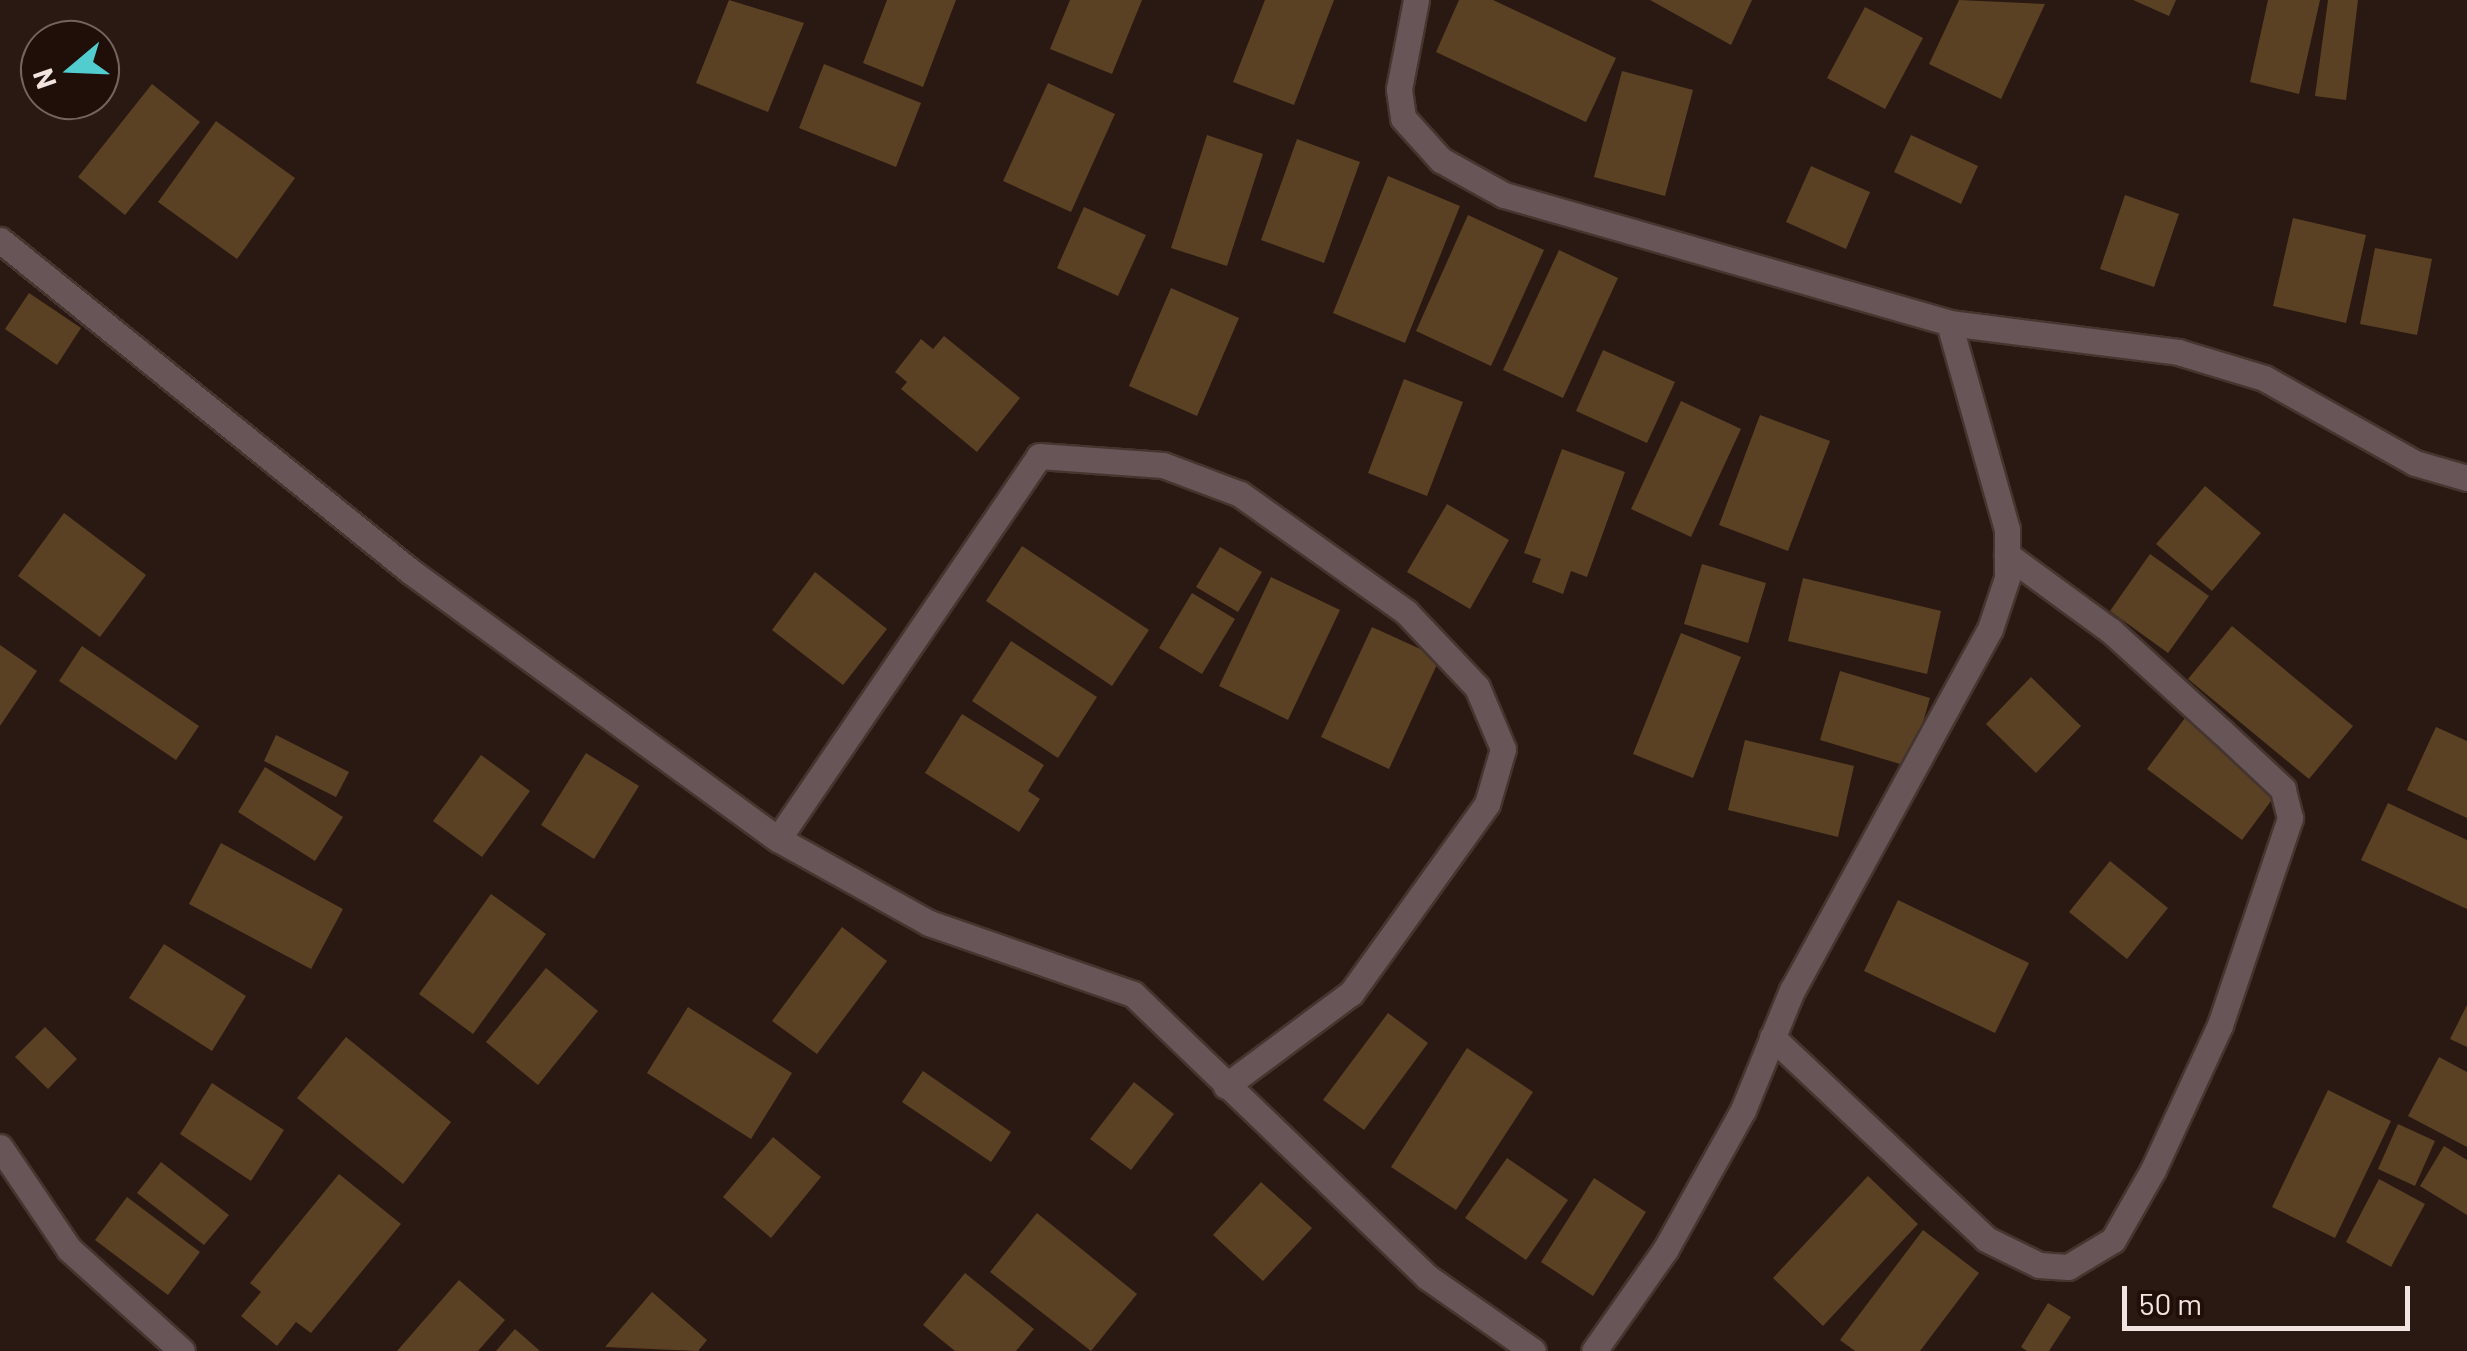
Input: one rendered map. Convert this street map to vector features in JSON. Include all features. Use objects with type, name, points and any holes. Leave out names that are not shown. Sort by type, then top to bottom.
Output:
[{"type":"street","points":[[1416,0],[1399,89],[1403,118],[1442,160],[1504,194],[1949,323],[2178,352],[2264,378],[2415,463],[2467,478]]},
{"type":"street","points":[[0,240],[410,571],[778,839],[929,923],[1133,994],[1426,1277],[1533,1351]]},
{"type":"street","points":[[1594,1351],[1665,1250],[1772,1037],[1990,629],[2006,555],[2001,490],[1949,323]]},
{"type":"street","points":[[778,839],[1039,456],[1163,465],[1240,494],[1406,612],[1477,687],[1502,749],[1487,804],[1351,993],[1226,1086]]},
{"type":"street","points":[[1772,1037],[1986,1240],[2039,1265],[2068,1267],[2113,1240],[2153,1170],[2220,1025],[2290,818],[2283,789],[2221,731],[2111,631],[2006,555]]},
{"type":"street","points":[[0,1147],[68,1249],[182,1351]]},
{"type":"building","points":[[729,0],[804,23],[768,112],[696,83]]},
{"type":"building","points":[[887,0],[956,0],[923,87],[863,63]]},
{"type":"building","points":[[1070,0],[1142,0],[1112,74],[1050,49]]},
{"type":"building","points":[[1265,0],[1334,0],[1294,105],[1233,82]]},
{"type":"building","points":[[1459,0],[1493,0],[1616,58],[1586,122],[1436,52]]},
{"type":"building","points":[[1650,0],[1752,0],[1731,45]]},
{"type":"building","points":[[1959,0],[2045,4],[2001,99],[1929,64]]},
{"type":"building","points":[[2133,0],[2176,0],[2169,16]]},
{"type":"building","points":[[2268,0],[2320,0],[2299,94],[2250,82]]},
{"type":"building","points":[[2328,0],[2358,0],[2346,100],[2315,96]]},
{"type":"building","points":[[1865,7],[1923,38],[1885,109],[1827,78]]},
{"type":"building","points":[[824,64],[921,103],[896,167],[799,128]]},
{"type":"building","points":[[1622,71],[1693,90],[1665,196],[1594,177]]},
{"type":"building","points":[[1048,83],[1115,114],[1071,212],[1003,181]]},
{"type":"building","points":[[152,84],[200,122],[125,215],[78,177]]},
{"type":"building","points":[[216,121],[295,178],[237,259],[158,202]]},
{"type":"building","points":[[1207,135],[1263,154],[1227,266],[1171,248]]},
{"type":"building","points":[[1911,135],[1978,166],[1961,204],[1894,172]]},
{"type":"building","points":[[1297,139],[1360,162],[1324,263],[1261,240]]},
{"type":"building","points":[[1811,166],[1870,192],[1846,249],[1786,222]]},
{"type":"building","points":[[1388,176],[1460,206],[1405,343],[1333,313]]},
{"type":"building","points":[[2125,195],[2179,214],[2154,287],[2100,269]]},
{"type":"building","points":[[1084,207],[1146,235],[1118,296],[1057,268]]},
{"type":"building","points":[[1468,215],[1544,250],[1491,366],[1416,331]]},
{"type":"building","points":[[2293,218],[2366,235],[2346,323],[2273,306]]},
{"type":"building","points":[[2375,248],[2432,259],[2417,335],[2360,324]]},
{"type":"building","points":[[1559,250],[1618,278],[1563,398],[1503,370]]},
{"type":"building","points":[[1171,288],[1239,318],[1197,416],[1129,386]]},
{"type":"building","points":[[29,293],[81,328],[57,365],[5,329]]},
{"type":"building","points":[[944,336],[1020,398],[977,452],[901,389],[907,382],[895,372],[921,339],[933,349]]},
{"type":"building","points":[[1603,350],[1675,382],[1647,443],[1576,411]]},
{"type":"building","points":[[1404,379],[1463,402],[1427,496],[1368,473]]},
{"type":"building","points":[[1681,401],[1741,429],[1691,537],[1631,509]]},
{"type":"building","points":[[1760,415],[1830,441],[1788,551],[1719,525]]},
{"type":"building","points":[[1562,449],[1625,472],[1587,577],[1571,571],[1563,594],[1532,582],[1541,559],[1524,553]]},
{"type":"building","points":[[2205,486],[2261,533],[2212,591],[2156,544]]},
{"type":"building","points":[[1447,504],[1509,540],[1470,609],[1407,572]]},
{"type":"building","points":[[64,513],[146,575],[100,637],[18,576]]},
{"type":"building","points":[[1022,546],[1149,630],[1112,686],[986,601]]},
{"type":"building","points":[[1220,547],[1262,572],[1238,612],[1196,587]]},
{"type":"building","points":[[2150,554],[2209,596],[2168,653],[2110,611]]},
{"type":"building","points":[[1702,564],[1766,583],[1748,643],[1684,624]]},
{"type":"building","points":[[815,572],[887,629],[843,685],[772,630]]},
{"type":"building","points":[[1271,577],[1340,610],[1288,720],[1219,686]]},
{"type":"building","points":[[1803,578],[1941,611],[1927,674],[1788,641]]},
{"type":"building","points":[[1192,593],[1235,619],[1202,674],[1159,648]]},
{"type":"building","points":[[2232,626],[2353,726],[2309,779],[2188,679]]},
{"type":"building","points":[[1372,627],[1440,658],[1389,769],[1321,737]]},
{"type":"building","points":[[1681,633],[1741,657],[1693,778],[1633,754]]},
{"type":"building","points":[[1011,641],[1097,697],[1058,758],[972,701]]},
{"type":"building","points":[[0,645],[37,671],[0,726]]},
{"type":"building","points":[[82,646],[199,726],[176,760],[59,681]]},
{"type":"building","points":[[1840,671],[1930,698],[1910,767],[1820,740]]},
{"type":"building","points":[[2031,677],[2081,726],[2036,773],[1986,724]]},
{"type":"building","points":[[962,714],[1044,765],[1028,791],[1040,799],[1019,832],[925,773]]},
{"type":"building","points":[[2185,718],[2280,789],[2242,840],[2147,769]]},
{"type":"building","points":[[2436,727],[2467,741],[2467,818],[2407,790]]},
{"type":"building","points":[[276,735],[349,772],[336,797],[264,761]]},
{"type":"building","points":[[1745,740],[1854,766],[1838,837],[1728,810]]},
{"type":"building","points":[[586,753],[639,786],[594,859],[541,825]]},
{"type":"building","points":[[481,755],[530,791],[482,857],[433,821]]},
{"type":"building","points":[[265,767],[343,817],[315,861],[238,812]]},
{"type":"building","points":[[2388,803],[2467,840],[2467,909],[2361,860]]},
{"type":"building","points":[[221,843],[343,909],[311,969],[189,904]]},
{"type":"building","points":[[2110,861],[2168,908],[2127,959],[2069,912]]},
{"type":"building","points":[[491,894],[546,934],[473,1034],[419,994]]},
{"type":"building","points":[[1898,900],[2029,963],[1995,1033],[1864,971]]},
{"type":"building","points":[[842,927],[887,961],[817,1054],[772,1021]]},
{"type":"building","points":[[164,944],[246,996],[212,1051],[129,998]]},
{"type":"building","points":[[546,968],[598,1011],[538,1085],[486,1042]]},
{"type":"building","points":[[2467,1005],[2467,1047],[2450,1039]]},
{"type":"building","points":[[688,1007],[792,1073],[751,1139],[647,1073]]},
{"type":"building","points":[[1388,1013],[1428,1043],[1364,1130],[1323,1100]]},
{"type":"building","points":[[45,1027],[77,1059],[48,1089],[15,1057]]},
{"type":"building","points":[[346,1037],[451,1122],[403,1184],[297,1098]]},
{"type":"building","points":[[1467,1048],[1533,1092],[1456,1210],[1391,1167]]},
{"type":"building","points":[[2439,1057],[2467,1072],[2467,1147],[2408,1116]]},
{"type":"building","points":[[923,1071],[1011,1132],[991,1162],[902,1102]]},
{"type":"building","points":[[1134,1082],[1174,1114],[1131,1170],[1090,1139]]},
{"type":"building","points":[[212,1083],[284,1130],[251,1181],[180,1134]]},
{"type":"building","points":[[2328,1090],[2391,1121],[2335,1238],[2272,1207]]},
{"type":"building","points":[[2398,1124],[2435,1141],[2415,1186],[2378,1169]]},
{"type":"building","points":[[773,1137],[821,1177],[771,1238],[723,1197]]},
{"type":"building","points":[[2444,1146],[2467,1160],[2467,1215],[2420,1186]]},
{"type":"building","points":[[1507,1158],[1568,1200],[1526,1260],[1465,1218]]},
{"type":"building","points":[[161,1162],[229,1215],[204,1245],[137,1193]]},
{"type":"building","points":[[339,1174],[401,1224],[311,1333],[296,1322],[277,1346],[241,1316],[261,1292],[250,1283]]},
{"type":"building","points":[[1868,1176],[1918,1224],[1823,1326],[1773,1278]]},
{"type":"building","points":[[1594,1178],[1646,1212],[1593,1296],[1541,1262]]},
{"type":"building","points":[[2379,1179],[2425,1204],[2391,1267],[2346,1242]]},
{"type":"building","points":[[1261,1182],[1312,1228],[1263,1281],[1213,1235]]},
{"type":"building","points":[[127,1197],[200,1252],[168,1295],[95,1240]]},
{"type":"building","points":[[1037,1213],[1137,1294],[1091,1351],[990,1272]]},
{"type":"building","points":[[1923,1230],[1979,1273],[1920,1351],[1855,1351],[1840,1340]]},
{"type":"building","points":[[965,1273],[1034,1329],[1016,1351],[955,1351],[923,1325]]},
{"type":"building","points":[[459,1280],[505,1320],[478,1351],[397,1351]]},
{"type":"building","points":[[652,1292],[707,1340],[698,1351],[605,1347]]},
{"type":"building","points":[[2048,1303],[2071,1317],[2049,1351],[2027,1351],[2021,1347]]},
{"type":"building","points":[[515,1329],[540,1351],[496,1351]]}]
